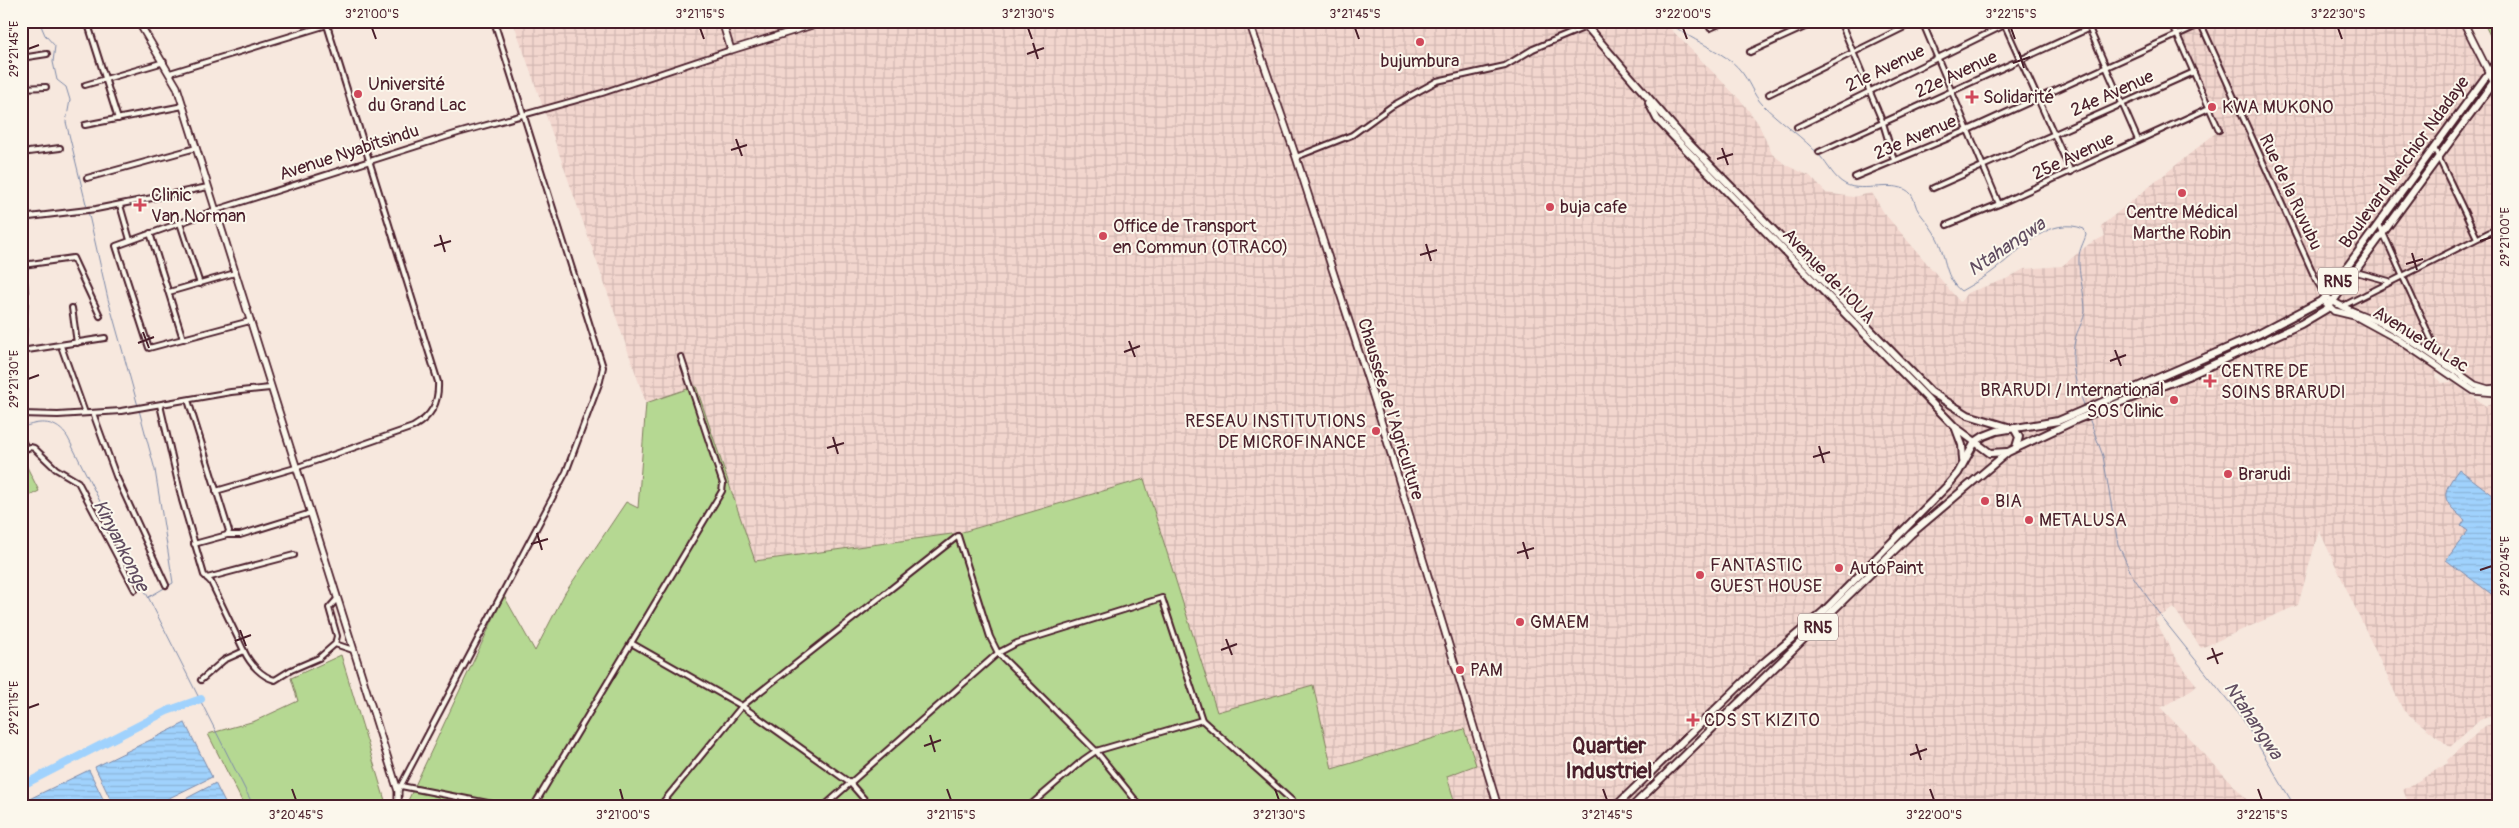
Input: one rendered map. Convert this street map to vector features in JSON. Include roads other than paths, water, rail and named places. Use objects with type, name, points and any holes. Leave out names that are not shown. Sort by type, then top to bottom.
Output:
[{"type":"main road","name":"Avenue de l'OUA","points":[[1584,24],[1646,97],[1657,118],[1932,392],[1968,415],[1990,424],[2014,428]]},
{"type":"main road","name":"Boulevard Melchior Ndadaye","points":[[2099,407],[2253,337],[2325,299],[2378,222],[2498,60]]},
{"type":"main road","name":"Boulevard Melchior Ndadaye","points":[[2099,407],[2190,375],[2301,324],[2328,308],[2334,303],[2382,232],[2439,158],[2498,76]]},
{"type":"main road","name":"Avenue de l'OUA","points":[[1676,135],[1955,427],[1990,453],[2008,452]]},
{"type":"main road","name":"RN5","points":[[1632,807],[1892,552],[1981,472],[2016,447],[2099,407]]},
{"type":"main road","name":"RN5","points":[[1615,807],[1763,664],[1824,611],[1948,484],[1975,442],[1996,431],[2043,425],[2078,416]]},
{"type":"main road","points":[[1955,427],[1962,445],[1962,464]]},
{"type":"main road","points":[[2014,428],[2019,438],[2016,447]]},
{"type":"main road","points":[[1886,546],[1892,552]]},
{"type":"main road","points":[[1686,738],[1694,746]]},
{"type":"street","points":[[21,23],[36,21]]},
{"type":"street","points":[[87,21],[118,119]]},
{"type":"street","points":[[138,21],[170,73],[183,106],[295,468],[399,789],[398,807]]},
{"type":"street","points":[[170,73],[340,21]]},
{"type":"street","points":[[399,789],[566,472],[600,381],[603,366],[494,21]]},
{"type":"street","points":[[722,21],[731,50]]},
{"type":"street","name":"Avenue Nyabitsindu","points":[[130,240],[216,210],[370,161],[524,114],[602,93],[825,21]]},
{"type":"street","name":"Chaussée de l'Agriculture","points":[[1249,21],[1296,156],[1378,410],[1498,807]]},
{"type":"street","points":[[1710,28],[1726,21]]},
{"type":"street","points":[[1750,52],[1818,21]]},
{"type":"street","points":[[1840,21],[1883,123],[1894,160]]},
{"type":"street","points":[[1769,94],[1918,21]]},
{"type":"street","points":[[1922,21],[1999,204]]},
{"type":"street","name":"21e Avenue","points":[[1798,127],[2004,23],[2013,21]]},
{"type":"street","points":[[2086,21],[2138,140]]},
{"type":"street","name":"22e Avenue","points":[[1819,152],[2105,21]]},
{"type":"street","points":[[2171,21],[2219,130]]},
{"type":"street","points":[[2463,21],[2498,91]]},
{"type":"street","points":[[2004,23],[2071,172]]},
{"type":"street","points":[[1296,156],[1352,135],[1392,106],[1437,81],[1505,66],[1584,24]]},
{"type":"street","name":"23e Avenue","points":[[1856,177],[1968,130],[2176,33],[2201,24]]},
{"type":"street","name":"Rue de la Ruvubu","points":[[2201,24],[2325,299]]},
{"type":"street","points":[[216,491],[295,468],[413,427],[429,417],[438,400],[438,382],[327,26]]},
{"type":"street","points":[[21,58],[47,54]]},
{"type":"street","points":[[85,85],[164,62]]},
{"type":"street","name":"24e Avenue","points":[[1933,188],[1984,167],[2123,102],[2194,72]]},
{"type":"street","points":[[21,88],[46,88]]},
{"type":"street","points":[[85,125],[183,106]]},
{"type":"street","name":"25e Avenue","points":[[1947,225],[2071,172],[2209,108]]},
{"type":"street","points":[[21,153],[60,148]]},
{"type":"street","points":[[87,178],[196,148]]},
{"type":"street","points":[[2434,148],[2477,238]]},
{"type":"street","points":[[21,218],[96,210],[208,187]]},
{"type":"street","points":[[120,204],[130,240],[118,244],[116,249],[147,347],[151,348],[250,320]]},
{"type":"street","points":[[2378,222],[2444,370]]},
{"type":"street","points":[[180,223],[200,284]]},
{"type":"street","points":[[2343,306],[2402,274],[2498,228]]},
{"type":"street","points":[[150,233],[183,339]]},
{"type":"street","points":[[21,244],[25,293],[21,382]]},
{"type":"street","points":[[23,265],[73,258],[100,316]]},
{"type":"street","points":[[2345,269],[2389,281]]},
{"type":"street","points":[[169,292],[235,273]]},
{"type":"street","points":[[2325,299],[2334,303]]},
{"type":"street","points":[[2325,299],[2328,308]]},
{"type":"street","name":"Avenue du Lac","points":[[2334,303],[2388,327],[2475,385],[2488,389],[2498,388]]},
{"type":"street","points":[[72,308],[77,343]]},
{"type":"street","name":"Avenue du Lac","points":[[2328,308],[2370,323],[2474,391],[2498,393]]},
{"type":"street","points":[[22,351],[105,338]]},
{"type":"street","points":[[61,346],[85,413]]},
{"type":"street","points":[[533,807],[723,487],[682,357]]},
{"type":"street","points":[[21,414],[85,413],[135,409],[231,392],[270,388]]},
{"type":"street","points":[[188,400],[229,531],[227,535]]},
{"type":"street","points":[[160,405],[194,544],[207,578],[226,611],[244,651],[256,668],[269,679],[275,680],[319,658],[335,644],[337,636],[329,608],[337,599]]},
{"type":"street","points":[[93,412],[116,476],[166,585]]},
{"type":"street","points":[[22,439],[26,448]]},
{"type":"street","points":[[21,451],[26,448],[34,448],[56,469],[78,482],[135,590]]},
{"type":"street","points":[[194,544],[227,535],[240,535],[310,513]]},
{"type":"street","points":[[659,807],[742,706],[958,536],[990,637],[998,653],[1096,751],[1141,807]]},
{"type":"street","points":[[207,578],[294,555]]},
{"type":"street","points":[[823,807],[998,653],[1017,643],[1162,598],[1202,720],[1299,807]]},
{"type":"street","points":[[631,643],[742,706],[850,783],[871,807]]},
{"type":"street","points":[[335,644],[353,650]]},
{"type":"street","points":[[200,680],[217,665],[244,651]]},
{"type":"street","points":[[1028,807],[1096,751],[1202,720]]},
{"type":"street","points":[[399,789],[508,807]]},
{"type":"water","points":[[2459,469],[2498,499],[2498,599],[2446,560],[2468,531],[2461,526],[2465,520],[2451,507],[2446,497],[2446,491]]},
{"type":"water","points":[[185,723],[212,777],[151,807],[114,807],[95,767]]},
{"type":"water","points":[[89,770],[107,807],[21,807],[21,803]]},
{"type":"water","points":[[215,783],[227,807],[170,807],[212,785]]},
{"type":"waterway","points":[[39,21],[45,35],[55,46],[53,62],[57,80],[66,87],[70,100],[66,122],[87,208]]},
{"type":"waterway","name":"Ntahangwa","points":[[1668,21],[1676,28],[1733,63],[1743,74],[1756,97],[1763,105],[1813,149],[1834,175],[1845,184],[1861,188],[1898,187],[1905,189],[1911,194],[1918,210],[1938,240],[1946,268],[1952,280],[1961,291],[1997,268],[2037,236],[2048,230],[2072,226],[2084,229],[2086,235],[2080,252],[2079,264],[2085,311],[2076,336],[2073,364],[2078,389],[2085,407]]},
{"type":"waterway","points":[[88,211],[108,299],[138,406]]},
{"type":"waterway","points":[[139,410],[155,470],[173,583],[149,597]]},
{"type":"waterway","name":"Ntahangwa","points":[[2089,418],[2103,456],[2118,544],[2132,575],[2162,618],[2242,718],[2295,807]]},
{"type":"waterway","name":"Kinyankonge","points":[[21,428],[28,425],[48,423],[59,428],[68,438],[254,807]]},
{"type":"waterway","name":"Kinyankonge","points":[[21,786],[167,711],[201,699]]},
{"type":"waterway","points":[[393,807],[394,802]]},
{"type":"place","name":"bujumbura","points":[[1420,42]]},
{"type":"place","name":"Université du Grand Lac","points":[[358,94]]},
{"type":"place","name":"Solidarité","points":[[1972,97]]},
{"type":"place","name":"KWA MUKONO","points":[[2212,107]]},
{"type":"place","name":"Centre Médical Marthe Robin","points":[[2182,193]]},
{"type":"place","name":"Clinic Van Norman","points":[[140,205]]},
{"type":"place","name":"buja cafe","points":[[1550,207]]},
{"type":"place","name":"Office de Transport en Commun (OTRACO)","points":[[1103,236]]},
{"type":"place","name":"CENTRE DE SOINS BRARUDI","points":[[2210,381]]},
{"type":"place","name":"BRARUDI / International SOS Clinic","points":[[2174,400]]},
{"type":"place","name":"RESEAU INSTITUTIONS DE MICROFINANCE","points":[[1376,431]]},
{"type":"place","name":"Brarudi","points":[[2228,474]]},
{"type":"place","name":"BIA","points":[[1985,501]]},
{"type":"place","name":"METALUSA","points":[[2029,520]]},
{"type":"place","name":"AutoPaint","points":[[1839,568]]},
{"type":"place","name":"FANTASTIC GUEST HOUSE","points":[[1700,575]]},
{"type":"place","name":"GMAEM","points":[[1520,622]]},
{"type":"place","name":"PAM","points":[[1460,670]]},
{"type":"place","name":"CDS ST KIZITO","points":[[1693,720]]},
{"type":"district","name":"Quartier Industriel","points":[[1609,758]]}]
